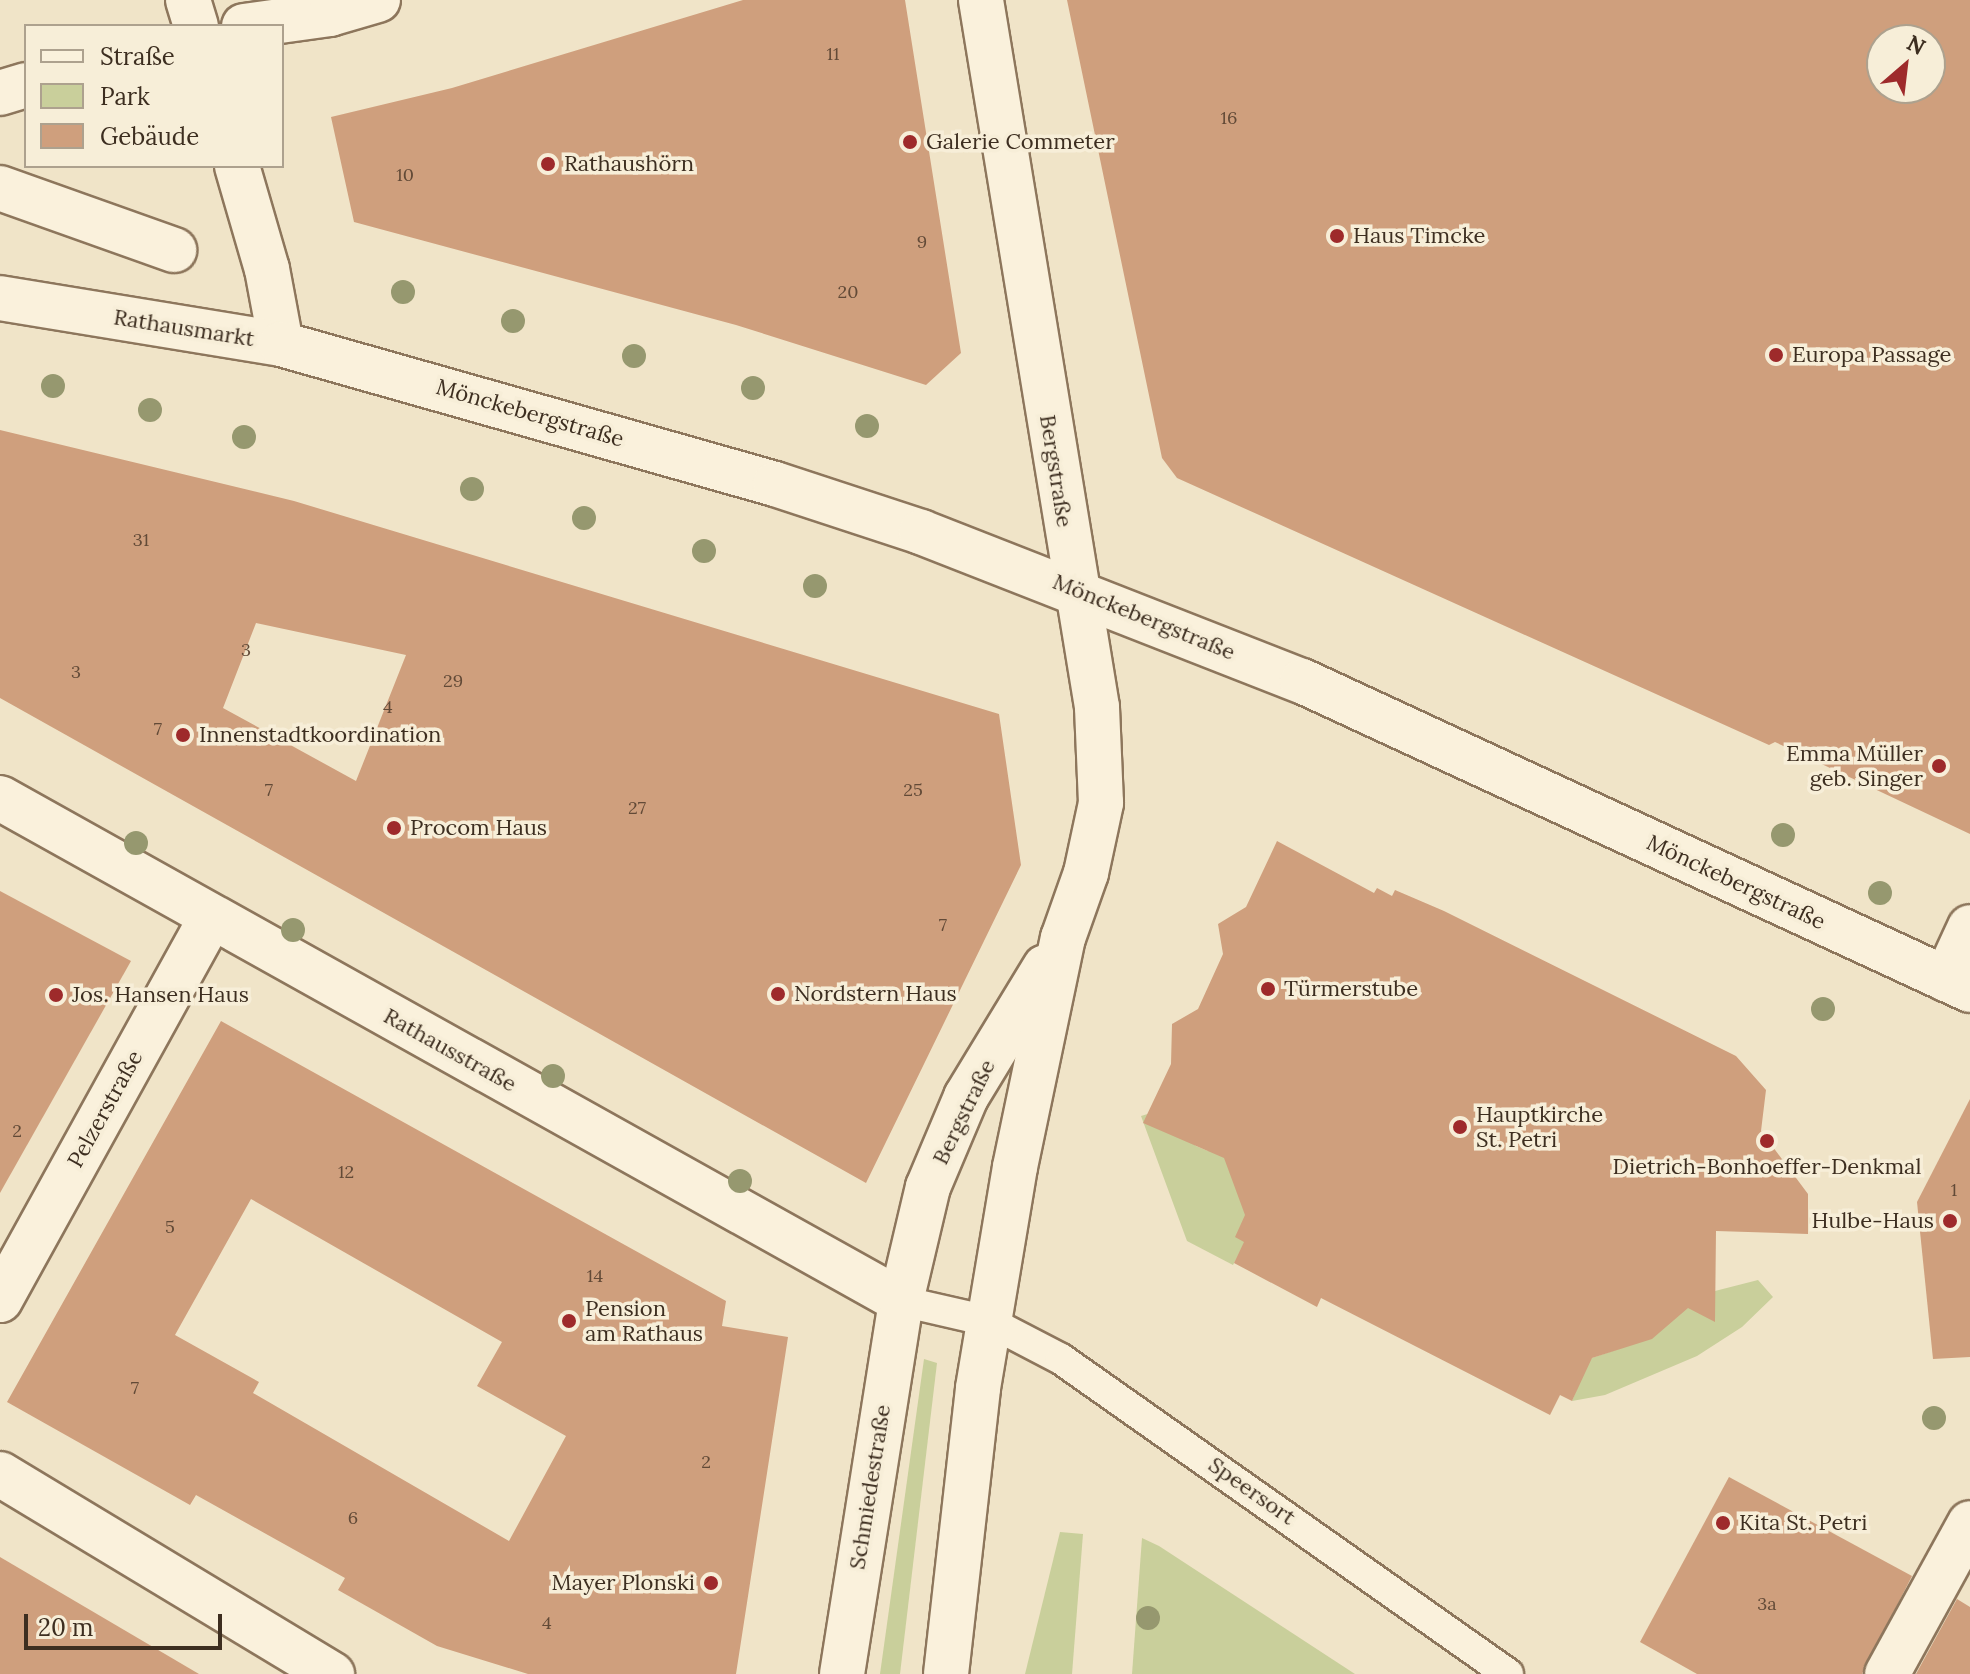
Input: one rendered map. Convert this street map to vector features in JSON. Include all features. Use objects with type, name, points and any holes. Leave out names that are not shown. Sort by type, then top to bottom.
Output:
[{"type":"street","points":[[188,0],[195,24]]},
{"type":"street","points":[[258,24],[330,14],[378,0]]},
{"type":"street","name":"Bergstraße","points":[[981,0],[1074,589],[1097,707],[1101,803],[1086,873],[1063,938],[988,1321]]},
{"type":"street","points":[[0,93],[24,86]]},
{"type":"street","name":"Rathausmarkt","points":[[0,298],[281,344],[267,269],[238,168]]},
{"type":"street","points":[[0,188],[174,250]]},
{"type":"street","name":"Mönckebergstraße","points":[[281,344],[775,484],[1074,589],[1302,681],[1958,985]]},
{"type":"street","name":"Rathausstraße","points":[[0,798],[901,1301]]},
{"type":"street","name":"Pelzerstraße","points":[[0,1300],[211,918]]},
{"type":"street","points":[[1958,985],[1970,927]]},
{"type":"street","name":"Bergstraße","points":[[901,1301],[928,1187],[946,1139],[1063,938]]},
{"type":"street","name":"Schmiedestraße","points":[[842,1674],[901,1301]]},
{"type":"street","points":[[946,1674],[956,1552],[988,1321]]},
{"type":"street","points":[[0,1474],[332,1674]]},
{"type":"street","points":[[1887,1674],[1970,1523]]},
{"type":"lane","name":"Speersort","points":[[901,1301],[988,1321],[1114,1393],[1508,1674]]},
{"type":"green space","points":[[1154,1112],[1196,1146],[1208,1151],[1214,1142],[1264,1205],[1233,1265],[1187,1241],[1141,1116]]},
{"type":"green space","points":[[1758,1280],[1773,1297],[1742,1327],[1697,1356],[1605,1395],[1572,1401],[1589,1359],[1624,1347],[1665,1295],[1715,1311],[1715,1291]]},
{"type":"green space","points":[[924,1359],[937,1363],[900,1674],[880,1674]]},
{"type":"green space","points":[[1060,1532],[1083,1534],[1072,1674],[1025,1674]]},
{"type":"green space","points":[[1142,1538],[1159,1546],[1355,1674],[1132,1674]]},
{"type":"building","points":[[743,0],[905,0],[961,353],[926,385],[736,325],[354,222],[331,117],[452,88]]},
{"type":"building","points":[[1067,0],[1970,0],[1970,834],[1775,742],[1769,745],[1177,478],[1162,458]]},
{"type":"building","points":[[0,430],[294,501],[999,714],[1021,865],[866,1183],[0,698]],"holes":[[[256,623],[406,655],[356,781],[223,708]]]},
{"type":"building","name":"Hauptkirche St. Petri","points":[[1277,841],[1374,893],[1377,888],[1392,896],[1395,890],[1444,911],[1736,1056],[1766,1090],[1761,1131],[1808,1194],[1808,1234],[1716,1231],[1715,1322],[1688,1308],[1652,1339],[1592,1358],[1572,1401],[1560,1395],[1550,1415],[1321,1298],[1317,1307],[1234,1263],[1244,1242],[1235,1237],[1245,1215],[1224,1158],[1143,1123],[1171,1064],[1172,1024],[1198,1009],[1223,954],[1218,924],[1246,907]]},
{"type":"building","name":"Jos. Hansen Haus","points":[[0,891],[131,961],[0,1193]]},
{"type":"building","points":[[221,1021],[726,1301],[722,1326],[788,1337],[736,1674],[528,1674],[437,1646],[338,1590],[345,1578],[196,1495],[190,1505],[7,1402]],"holes":[[[251,1199],[502,1342],[477,1386],[566,1436],[509,1541],[253,1393],[259,1382],[175,1335]]]},
{"type":"building","name":"Hulbe-Haus","points":[[1970,1099],[1970,1357],[1933,1359],[1917,1202]]},
{"type":"building","points":[[1729,1477],[1912,1576],[1862,1674],[1697,1674],[1640,1642]]},
{"type":"building","points":[[0,1557],[199,1674],[0,1674]]},
{"type":"building","points":[[1957,1599],[1970,1607],[1970,1674],[1916,1674]]},
{"type":"place","name":"Galerie Commeter","points":[[910,142]]},
{"type":"place","name":"Rathaushörn","points":[[548,164]]},
{"type":"place","name":"Haus Timcke","points":[[1337,236]]},
{"type":"place","name":"Europa Passage","points":[[1776,355]]},
{"type":"place","name":"Innenstadtkoordination","points":[[183,735]]},
{"type":"place","name":"Emma Müller geb. Singer","points":[[1939,766]]},
{"type":"place","name":"Procom Haus","points":[[394,828]]},
{"type":"place","name":"Türmerstube","points":[[1268,989]]},
{"type":"place","name":"Nordstern Haus","points":[[778,994]]},
{"type":"place","name":"Jos. Hansen Haus","points":[[56,995]]},
{"type":"place","name":"Hauptkirche St. Petri","points":[[1460,1127]]},
{"type":"place","name":"Dietrich-Bonhoeffer-Denkmal","points":[[1767,1141]]},
{"type":"place","name":"Hulbe-Haus","points":[[1950,1221]]},
{"type":"place","name":"Pension am Rathaus","points":[[569,1321]]},
{"type":"place","name":"Kita St. Petri","points":[[1723,1523]]},
{"type":"place","name":"Mayer Plonski","points":[[711,1583]]}]
